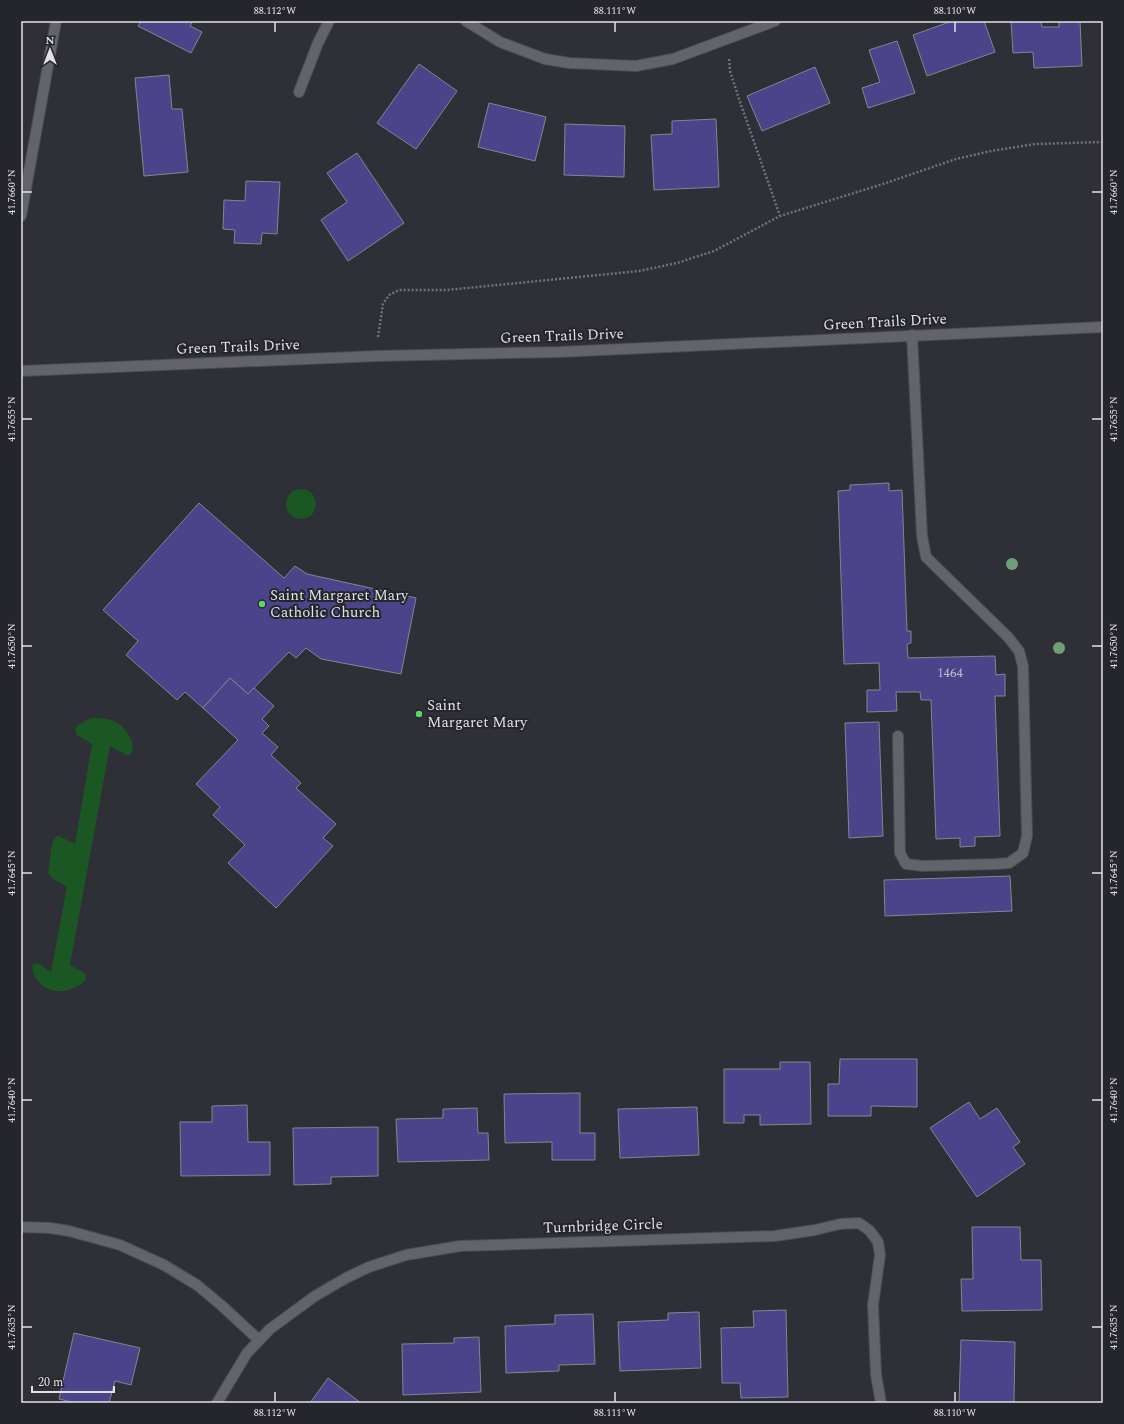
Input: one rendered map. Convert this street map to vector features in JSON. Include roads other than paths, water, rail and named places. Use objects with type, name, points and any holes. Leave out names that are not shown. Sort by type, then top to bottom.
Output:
[{"type":"street","points":[[21,216],[56,21]]},
{"type":"street","points":[[299,92],[318,43],[329,21]]},
{"type":"street","points":[[466,21],[500,42],[545,59],[569,63],[636,66],[673,59],[775,21]]},
{"type":"street","name":"Green Trails Drive","points":[[21,371],[377,356],[559,352],[1103,327]]},
{"type":"street","points":[[898,736],[900,853],[906,864],[923,866],[1009,863],[1023,853],[1027,836],[1023,666],[1019,651],[1008,637],[926,557],[922,536],[912,335]]},
{"type":"street","name":"Turnbridge Circle","points":[[217,1403],[247,1353],[270,1328],[346,1278],[369,1267],[406,1255],[460,1246],[775,1236],[815,1230],[840,1224],[859,1223],[870,1230],[878,1242],[880,1255],[873,1304],[876,1375],[881,1403]]},
{"type":"street","points":[[21,1227],[50,1228],[69,1231],[120,1245],[164,1265],[197,1285],[259,1340]]},
{"type":"place","name":"Saint Margaret Mary Catholic Church","points":[[262,604]]},
{"type":"place","name":"Saint Margaret Mary","points":[[419,714]]}]
